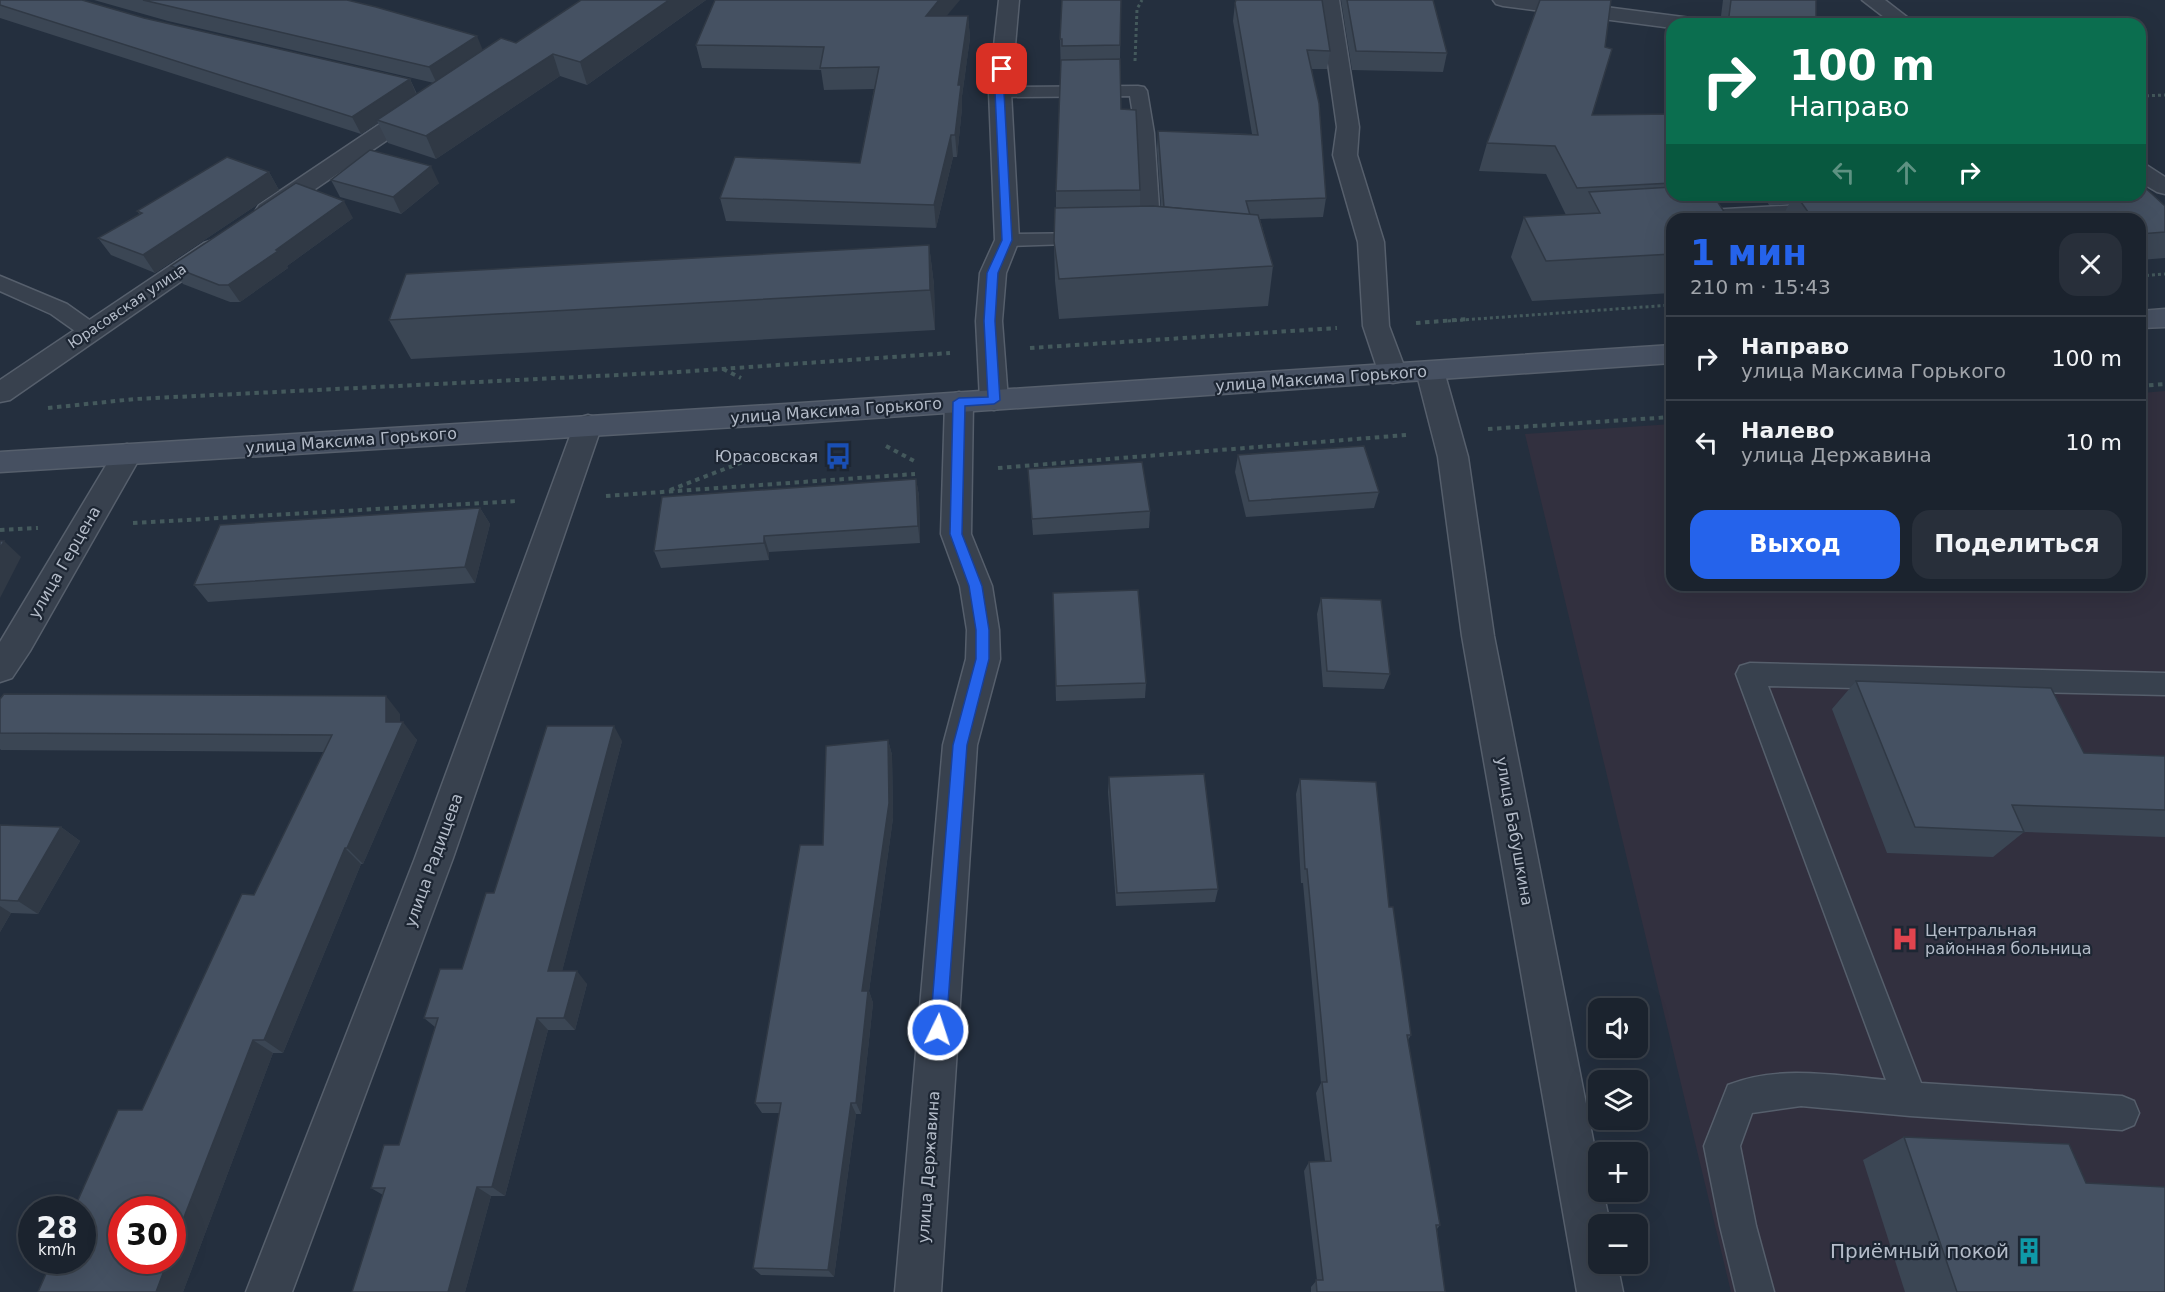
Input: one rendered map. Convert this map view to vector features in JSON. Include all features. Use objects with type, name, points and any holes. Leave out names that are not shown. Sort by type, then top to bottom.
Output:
[{"type":"main road","points":[[2146,320],[2165,318]]},
{"type":"main road","name":"улица Максима Горького","points":[[0,462],[994,400],[1666,354]]},
{"type":"street","points":[[994,400],[989,321],[993,273],[1007,240],[1000,92],[1009,0]]},
{"type":"street","points":[[1329,0],[1347,117],[1345,155],[1371,242],[1376,326],[1393,374]]},
{"type":"street","points":[[1503,0],[1666,21]]},
{"type":"street","points":[[1872,0],[1898,18]]},
{"type":"street","name":"Юрасовская улица","points":[[0,393],[241,229],[429,90]]},
{"type":"street","points":[[2146,175],[2165,187]]},
{"type":"street","name":"улица Бабушкина","points":[[1430,371],[1453,457],[1478,636],[1600,1292]]},
{"type":"street","name":"улица Державина","points":[[918,1292],[960,745],[982,659],[983,630],[976,586],[956,534],[947,472],[959,402]]},
{"type":"street","name":"улица Радищева","points":[[269,1292],[434,858],[588,425]]},
{"type":"street","name":"улица Герцена","points":[[0,668],[127,454]]},
{"type":"lane","points":[[1000,92],[1138,91],[1145,133],[1151,238]]},
{"type":"lane","points":[[1783,213],[1836,209]]},
{"type":"lane","points":[[1129,238],[1174,240]]},
{"type":"lane","points":[[1007,240],[1107,239]]},
{"type":"lane","points":[[0,283],[59,309],[90,331]]},
{"type":"lane","points":[[1910,1099],[1750,674],[2165,684]]},
{"type":"lane","points":[[1755,1292],[1738,1226],[1722,1146],[1740,1096],[1801,1089],[1910,1099],[2122,1113]]},
{"type":"path","points":[[1138,91],[1135,53],[1137,9],[1142,0]]},
{"type":"path","points":[[2146,96],[2165,95]]},
{"type":"path","points":[[2146,276],[2165,274]]},
{"type":"path","points":[[45,408],[135,399],[667,372],[1666,305]]},
{"type":"path","points":[[2146,386],[2165,384]]},
{"type":"path","points":[[86,526],[666,492],[1446,432],[1666,417]]},
{"type":"path","points":[[877,441],[947,472]]},
{"type":"path","points":[[666,492],[766,452]]},
{"type":"shaded area","name":"Центральная районная больница","points":[[2165,391],[2165,1292],[1731,1292],[1525,434],[1666,424],[1666,591],[2146,591],[2146,393]]},
{"type":"building","points":[[0,0],[82,0],[144,18],[410,79],[352,117],[0,5]]},
{"type":"building","points":[[143,0],[347,0],[477,36],[429,67]]},
{"type":"building","points":[[581,0],[669,0],[580,62],[553,54],[426,136],[377,120],[501,38],[516,43]]},
{"type":"building","points":[[715,0],[939,0],[926,16],[968,16],[958,85],[961,85],[955,135],[951,135],[934,205],[720,198],[735,157],[860,163],[879,67],[820,68],[824,47],[696,45]]},
{"type":"building","points":[[1062,0],[1121,0],[1120,45],[1062,46],[1062,39],[1060,39]]},
{"type":"building","points":[[1236,0],[1322,0],[1330,51],[1307,50],[1319,103],[1326,198],[1246,201],[1250,215],[1164,207],[1158,131],[1258,135]]},
{"type":"building","points":[[1347,0],[1433,0],[1447,53],[1356,51]]},
{"type":"building","points":[[1540,0],[1611,0],[1605,47],[1612,49],[1592,115],[1666,114],[1666,183],[1577,188],[1555,146],[1487,143]]},
{"type":"building","points":[[1731,0],[1816,0],[1816,18],[1729,18]]},
{"type":"building","points":[[1120,59],[1121,109],[1136,110],[1140,190],[1056,191],[1061,60]]},
{"type":"building","points":[[370,150],[431,166],[393,197],[331,180]]},
{"type":"building","points":[[227,157],[269,172],[143,255],[98,238],[142,213],[137,211]]},
{"type":"building","points":[[296,183],[344,201],[228,285],[219,285],[171,266]]},
{"type":"building","points":[[1666,187],[1666,201],[1717,201],[1725,213],[1666,213],[1666,254],[1546,261],[1524,217],[1600,213],[1589,192]]},
{"type":"building","points":[[2146,189],[2165,206],[2165,232],[2146,234],[2146,213],[1809,213],[1800,201],[2146,201]]},
{"type":"building","points":[[1153,206],[1258,215],[1273,266],[1059,279],[1054,241],[1055,208]]},
{"type":"building","points":[[929,245],[930,290],[389,320],[406,274]]},
{"type":"building","points":[[1364,446],[1379,492],[1249,501],[1238,455]]},
{"type":"building","points":[[1142,462],[1150,511],[1032,519],[1028,469]]},
{"type":"building","points":[[916,479],[918,526],[764,536],[764,543],[654,551],[662,497]]},
{"type":"building","points":[[480,508],[465,567],[194,585],[220,525]]},
{"type":"building","points":[[1138,590],[1146,683],[1056,686],[1053,593]]},
{"type":"building","points":[[1321,598],[1381,600],[1390,674],[1327,671]]},
{"type":"building","points":[[1856,681],[2051,688],[2084,753],[2165,756],[2165,810],[2012,805],[2024,832],[1915,827]]},
{"type":"building","points":[[4,694],[386,696],[386,722],[403,722],[347,848],[345,848],[264,1040],[253,1040],[186,1212],[186,1196],[108,1196],[108,1274],[163,1274],[156,1292],[38,1292],[46,1274],[96,1274],[96,1196],[80,1196],[118,1110],[142,1110],[242,894],[254,895],[332,735],[0,733],[0,699]]},
{"type":"building","points":[[547,726],[614,726],[548,971],[577,971],[564,1018],[537,1018],[492,1187],[477,1187],[448,1292],[352,1292],[385,1188],[371,1188],[384,1145],[399,1145],[438,1018],[424,1018],[440,969],[462,969],[486,893],[494,893]]},
{"type":"building","points":[[888,740],[889,803],[862,991],[868,991],[856,1103],[851,1103],[828,1270],[753,1268],[781,1103],[755,1103],[800,845],[823,845],[826,746]]},
{"type":"building","points":[[1204,774],[1218,889],[1117,893],[1109,777]]},
{"type":"building","points":[[1300,779],[1376,782],[1389,907],[1393,907],[1411,1035],[1407,1035],[1440,1225],[1436,1225],[1445,1292],[1317,1292],[1316,1280],[1323,1280],[1309,1162],[1331,1161],[1322,1082],[1327,1082],[1307,869],[1305,869]]},
{"type":"building","points":[[0,825],[61,827],[18,901],[0,900]]},
{"type":"building","name":"Приёмный покой","points":[[1904,1137],[2069,1144],[2086,1183],[2165,1187],[2165,1292],[1957,1292]]},
{"type":"place","name":"Юрасовская","points":[[838,456]]},
{"type":"place","name":"Центральная районная больница","points":[[1905,939]]},
{"type":"place","name":"Приёмный покой","points":[[2029,1251]]},
{"type":"route","points":[[938,1030],[960,745],[982,659],[983,630],[976,586],[956,534],[959,402],[994,400],[989,321],[993,273],[1007,240],[1000,92],[1002,69]]}]
